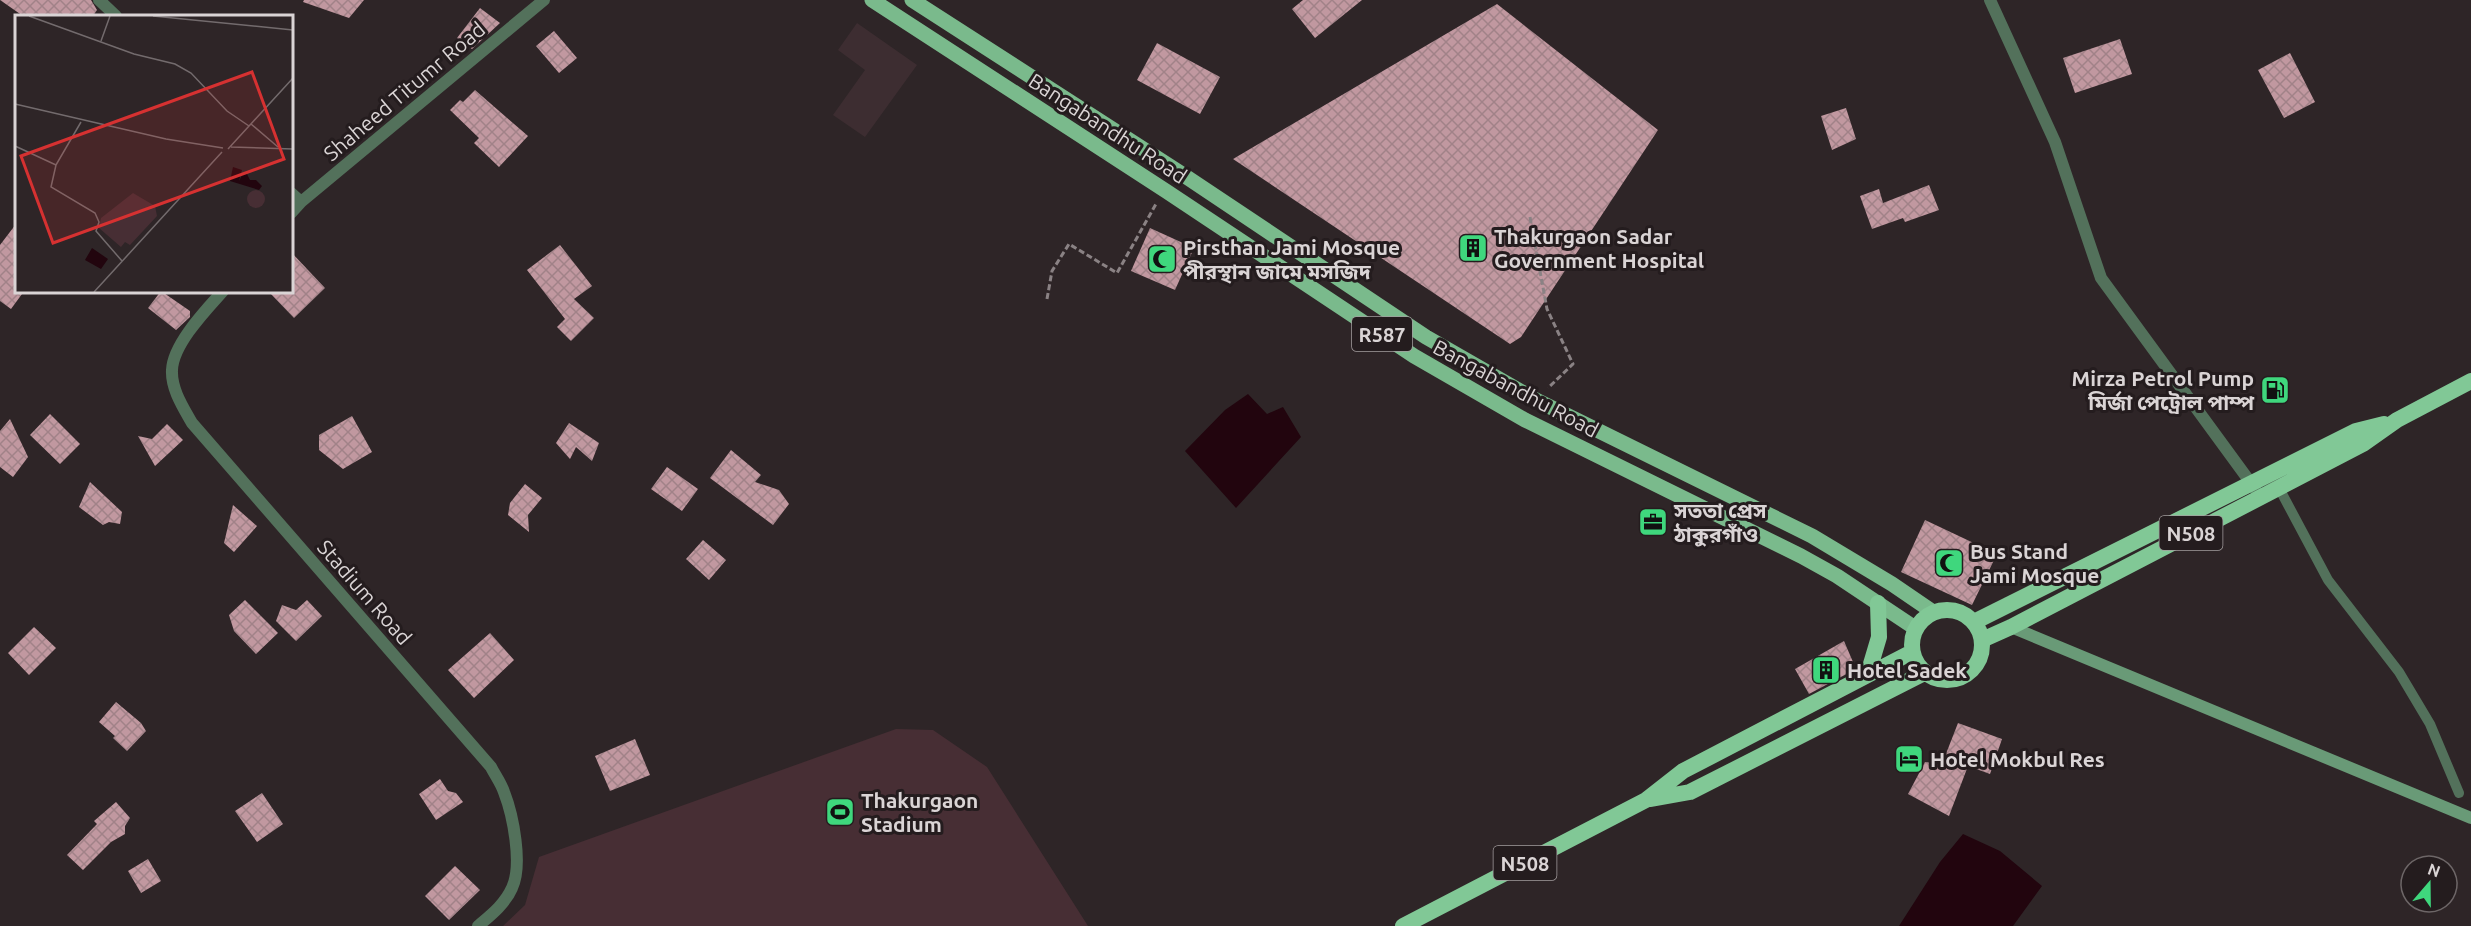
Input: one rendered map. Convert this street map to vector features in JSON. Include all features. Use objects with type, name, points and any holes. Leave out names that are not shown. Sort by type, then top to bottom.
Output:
[{"type":"highway","name":"N508","points":[[1983,640],[2363,444],[2397,420],[2471,381]]},
{"type":"highway","name":"N508","points":[[1974,622],[2356,431],[2397,420]]},
{"type":"highway","points":[[1868,674],[1879,637],[1878,603]]},
{"type":"highway","points":[[1948,609],[1962,613],[1974,622],[1983,640],[1981,657],[1971,671],[1956,680],[1940,680],[1924,673],[1916,663],[1912,652],[1911,640],[1915,628],[1923,618],[1933,612],[1948,609]]},
{"type":"highway","name":"N508","points":[[1403,926],[1646,800],[1683,771],[1912,652]]},
{"type":"highway","name":"N508","points":[[1646,800],[1690,792],[1924,673]]},
{"type":"main road","name":"Bangabandhu Road","points":[[872,0],[1414,356],[1525,420],[1801,556],[1837,576],[1915,628]]},
{"type":"main road","name":"Bangabandhu Road","points":[[912,0],[1179,172],[1426,337],[1536,400],[1812,536],[1892,584],[1933,612]]},
{"type":"main road","points":[[2011,627],[2471,818]]},
{"type":"street","points":[[99,0],[115,15]]},
{"type":"street","name":"Shaheed Titumr Road","points":[[301,202],[544,0]]},
{"type":"street","points":[[1990,0],[2055,142],[2101,278],[2260,497]]},
{"type":"street","points":[[292,194],[301,202],[292,212]]},
{"type":"street","name":"Stadium Road","points":[[222,292],[198,320],[179,349],[172,370],[178,398],[192,423],[491,767],[504,792],[514,830],[517,866],[513,887],[501,906],[478,926]]},
{"type":"street","points":[[2278,488],[2328,580],[2399,672],[2430,724],[2459,794]]},
{"type":"path","points":[[1047,299],[1052,271],[1069,244],[1117,273],[1166,191]]},
{"type":"path","points":[[1530,217],[1547,309],[1573,364],[1536,400]]},
{"type":"shaded area","points":[[857,23],[917,65],[865,137],[833,115],[865,70],[838,50]]},
{"type":"shaded area","points":[[1248,394],[1267,414],[1283,407],[1301,437],[1236,508],[1185,451],[1225,410]]},
{"type":"shaded area","name":"Thakurgaon Stadium","points":[[896,729],[933,730],[987,767],[1088,926],[503,926],[525,905],[539,857]]},
{"type":"shaded area","points":[[1963,834],[2000,851],[2042,886],[2013,926],[1899,926],[1940,862]]},
{"type":"building","points":[[0,0],[91,0],[97,10],[94,15],[22,15]]},
{"type":"building","points":[[304,0],[364,0],[349,18],[303,2]]},
{"type":"building","points":[[1303,0],[1362,0],[1315,38],[1292,9]]},
{"type":"building","name":"Thakurgaon Sadar Government Hospital","points":[[1497,4],[1658,130],[1521,337],[1510,344],[1233,159]]},
{"type":"building","points":[[480,8],[500,23],[472,49],[457,38]]},
{"type":"building","points":[[554,31],[577,58],[559,73],[536,46]]},
{"type":"building","points":[[2120,39],[2132,74],[2075,93],[2063,58]]},
{"type":"building","points":[[1157,43],[1220,77],[1200,114],[1137,80]]},
{"type":"building","points":[[2290,53],[2315,102],[2284,118],[2258,70]]},
{"type":"building","points":[[475,90],[528,136],[499,167],[474,143],[479,138],[450,110],[460,100],[463,102]]},
{"type":"building","points":[[1846,108],[1856,139],[1832,150],[1821,116]]},
{"type":"building","points":[[1929,185],[1939,210],[1905,222],[1903,218],[1872,229],[1860,196],[1879,189],[1883,203]]},
{"type":"building","points":[[15,225],[15,292],[22,294],[11,309],[0,301],[0,245]]},
{"type":"building","name":"Pirsthan Jami Mosque পীরস্থান জামে মসজিদ","points":[[1150,228],[1194,248],[1175,290],[1131,271]]},
{"type":"building","points":[[560,245],[592,286],[574,299],[594,318],[571,341],[557,327],[565,319],[527,270]]},
{"type":"building","points":[[292,253],[325,288],[294,318],[269,292],[292,292]]},
{"type":"building","points":[[162,292],[190,311],[190,317],[176,330],[148,308]]},
{"type":"building","points":[[50,414],[80,444],[60,464],[30,435]]},
{"type":"building","points":[[352,416],[372,452],[343,469],[319,450],[319,435]]},
{"type":"building","points":[[10,419],[28,457],[13,477],[0,467],[0,431]]},
{"type":"building","points":[[569,423],[599,443],[592,461],[576,447],[570,459],[556,443]]},
{"type":"building","points":[[167,424],[183,440],[155,466],[138,436],[152,439]]},
{"type":"building","points":[[731,450],[761,475],[755,482],[779,490],[789,504],[773,525],[710,478]]},
{"type":"building","points":[[667,467],[698,489],[682,511],[651,489]]},
{"type":"building","points":[[90,482],[122,512],[120,524],[109,522],[103,525],[79,507]]},
{"type":"building","points":[[525,484],[542,498],[528,515],[529,532],[508,515],[510,503]]},
{"type":"building","points":[[233,505],[257,526],[234,552],[224,543]]},
{"type":"building","name":"Bus Stand Jami Mosque","points":[[1925,520],[1997,554],[1972,605],[1901,572]]},
{"type":"building","points":[[703,540],[726,560],[709,580],[686,559]]},
{"type":"building","points":[[245,600],[278,633],[256,654],[234,631],[229,615]]},
{"type":"building","points":[[307,600],[322,616],[296,641],[276,621],[282,605],[296,610]]},
{"type":"building","points":[[34,627],[56,648],[29,675],[8,653]]},
{"type":"building","points":[[490,633],[514,660],[474,698],[448,670]]},
{"type":"building","name":"Hotel Sadek","points":[[1844,641],[1856,669],[1809,694],[1795,669]]},
{"type":"building","points":[[116,702],[141,723],[146,731],[127,751],[99,722]]},
{"type":"building","points":[[1958,723],[2002,739],[1990,774],[1968,766],[1949,816],[1908,794],[1925,762],[1942,764]]},
{"type":"building","points":[[635,739],[650,775],[610,791],[595,756]]},
{"type":"building","points":[[440,779],[448,791],[456,793],[463,802],[436,820],[419,794]]},
{"type":"building","points":[[262,793],[283,824],[257,842],[235,811]]},
{"type":"building","points":[[116,802],[130,818],[125,826],[125,834],[111,842],[83,870],[67,855],[97,824],[94,821]]},
{"type":"building","points":[[148,859],[161,881],[141,893],[128,871]]},
{"type":"building","points":[[455,866],[480,890],[449,920],[425,896]]},
{"type":"place","name":"Thakurgaon Sadar Government Hospital","points":[[1473,248]]},
{"type":"place","name":"Pirsthan Jami Mosque পীরস্থান জামে মসজিদ","points":[[1162,259]]},
{"type":"place","name":"Mirza Petrol Pump মির্জা পেট্রোল পাম্প","points":[[2275,390]]},
{"type":"place","name":"সততা প্রেস ঠাকুরগাঁও","points":[[1653,522]]},
{"type":"place","name":"Bus Stand Jami Mosque","points":[[1949,563]]},
{"type":"place","name":"Hotel Sadek","points":[[1826,670]]},
{"type":"place","name":"Hotel Mokbul Res","points":[[1909,759]]},
{"type":"place","name":"Thakurgaon Stadium","points":[[840,812]]}]
